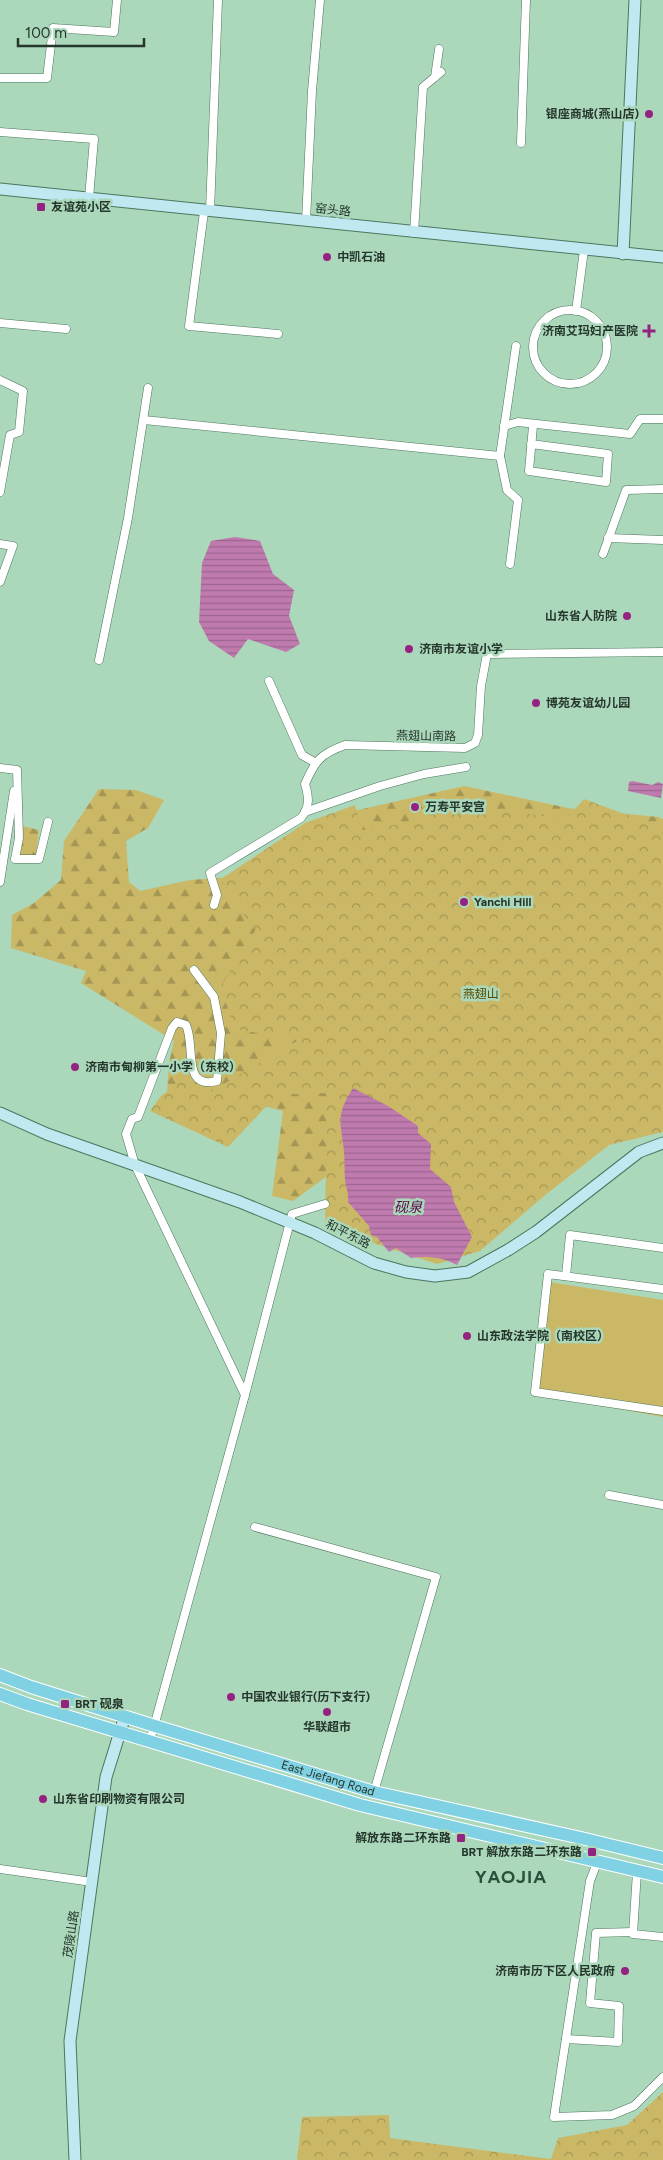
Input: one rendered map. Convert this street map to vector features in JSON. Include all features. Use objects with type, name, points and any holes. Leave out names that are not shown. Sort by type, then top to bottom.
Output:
[{"type":"main road","points":[[624,254],[635,0]]},
{"type":"main road","name":"窑头路","points":[[0,189],[414,233],[663,257]]},
{"type":"main road","name":"和平东路","points":[[0,1113],[47,1134],[240,1202],[290,1224],[314,1232],[374,1263],[406,1272],[435,1276],[468,1272],[536,1232],[639,1152],[663,1143]]},
{"type":"main road","name":"East Jiefang Road","points":[[0,1675],[31,1687],[155,1726],[374,1792],[663,1858]]},
{"type":"main road","name":"East Jiefang Road","points":[[0,1694],[27,1704],[360,1805],[597,1863],[663,1877]]},
{"type":"main road","name":"茂陵山路","points":[[75,2160],[70,2041],[106,1777],[125,1716]]},
{"type":"street","points":[[0,78],[47,78],[53,28],[114,32],[116,0]]},
{"type":"street","points":[[218,0],[207,211],[189,326],[278,334]]},
{"type":"street","points":[[306,221],[312,91],[320,0]]},
{"type":"street","points":[[521,143],[526,0]]},
{"type":"street","points":[[414,233],[424,88],[438,75],[439,49]]},
{"type":"street","points":[[0,132],[94,138],[89,198]]},
{"type":"street","points":[[576,311],[584,250]]},
{"type":"street","points":[[564,310],[576,311],[588,315],[598,323],[604,334],[606,352],[599,370],[590,378],[578,383],[566,384],[554,381],[544,374],[537,365],[533,354],[533,342],[536,330],[543,321],[553,314],[564,310]]},
{"type":"street","points":[[0,324],[66,329]]},
{"type":"street","points":[[510,564],[518,500],[507,490],[500,456],[516,346]]},
{"type":"street","points":[[0,380],[23,392],[19,432],[10,436],[0,492]]},
{"type":"street","points":[[99,660],[128,518],[148,388]]},
{"type":"street","points":[[504,426],[518,422],[630,434],[640,419],[663,419]]},
{"type":"street","points":[[144,420],[500,456]]},
{"type":"street","points":[[531,444],[608,454],[606,482],[529,471],[531,444],[533,426]]},
{"type":"street","points":[[603,554],[626,490],[663,489]]},
{"type":"street","points":[[608,538],[663,540]]},
{"type":"street","points":[[0,544],[13,546],[0,582]]},
{"type":"street","name":"燕翅山南路","points":[[306,812],[309,797],[305,784],[316,763],[329,751],[345,746],[465,748],[475,742],[478,735],[481,686],[487,654],[663,652]]},
{"type":"street","points":[[269,681],[302,755],[316,763]]},
{"type":"street","points":[[214,905],[217,895],[210,873],[301,818],[306,812],[380,786],[424,774],[466,767]]},
{"type":"street","points":[[0,768],[17,770]]},
{"type":"street","points":[[17,770],[19,838],[15,860],[39,859],[48,822]]},
{"type":"street","points":[[0,882],[17,770]]},
{"type":"street","points":[[194,970],[214,997],[221,1033],[218,1081],[208,1083],[198,1080],[194,1074],[190,1034],[186,1025],[177,1022],[172,1028],[138,1117],[132,1119],[126,1134],[135,1165],[245,1395]]},
{"type":"street","points":[[150,1741],[245,1395],[292,1214],[325,1204]]},
{"type":"street","points":[[566,1276],[570,1235],[663,1248]]},
{"type":"street","points":[[663,1289],[548,1274],[534,1392],[663,1411]]},
{"type":"street","points":[[609,1495],[663,1506]]},
{"type":"street","points":[[254,1527],[436,1577],[374,1792]]},
{"type":"street","points":[[597,1863],[590,1881],[554,2117],[612,2115],[634,2106],[663,2077]]},
{"type":"street","points":[[0,1870],[92,1882]]},
{"type":"street","points":[[633,1932],[637,1872]]},
{"type":"street","points":[[566,2039],[618,2042],[619,2006],[590,2003],[596,1933],[633,1932],[663,1936]]},
{"type":"green space","name":"燕翅山","points":[[464,786],[568,808],[663,819],[663,1112],[327,1176],[293,1201],[272,1196],[283,1111],[256,1104],[166,1108],[169,1063],[174,1041],[81,983],[86,971],[11,948],[12,915],[34,903],[61,880],[64,841],[99,789],[136,790],[164,800],[148,828],[126,841],[129,882],[140,891],[190,880],[233,877],[349,812]]},
{"type":"green space","name":"燕翅山","points":[[584,799],[654,825],[663,833],[663,1132],[609,1145],[544,1196],[480,1251],[437,1264],[325,1227],[327,1093],[277,1095],[228,1147],[150,1111],[161,1096],[184,1079],[210,1092],[299,1040],[234,1029],[221,986],[256,929],[232,901],[221,879],[305,823],[355,805],[362,830],[427,820],[449,800],[488,809],[566,819]]},
{"type":"green space","points":[[22,826],[39,830],[36,855],[18,855]]},
{"type":"green space","points":[[543,1281],[663,1300],[663,1417],[532,1393]]},
{"type":"green space","points":[[663,2092],[663,2160],[297,2160],[302,2117],[389,2115],[390,2138],[551,2159],[558,2138],[627,2125]]},
{"type":"water","points":[[235,537],[260,541],[273,574],[294,590],[289,616],[300,644],[286,652],[248,639],[234,658],[209,641],[199,622],[202,563],[211,541]]},
{"type":"water","points":[[629,782],[652,785],[658,782],[663,784],[661,798],[628,791]]},
{"type":"water","name":"砚泉","points":[[353,1088],[388,1106],[418,1126],[418,1133],[431,1144],[430,1169],[451,1187],[454,1202],[472,1237],[457,1265],[446,1260],[434,1258],[411,1258],[396,1248],[389,1252],[377,1237],[371,1235],[369,1226],[348,1202],[341,1113]]},
{"type":"place","name":"银座商城(燕山店)","points":[[649,114]]},
{"type":"place","name":"友谊苑小区","points":[[41,207]]},
{"type":"place","name":"中凯石油","points":[[327,257]]},
{"type":"place","name":"济南艾玛妇产医院","points":[[649,331]]},
{"type":"place","name":"山东省人防院","points":[[627,616]]},
{"type":"place","name":"济南市友谊小学","points":[[409,649]]},
{"type":"place","name":"博苑友谊幼儿园","points":[[536,703]]},
{"type":"place","name":"万寿平安宫","points":[[415,807]]},
{"type":"place","name":"Yanchi Hill","points":[[464,902]]},
{"type":"place","name":"济南市甸柳第一小学（东校）","points":[[75,1067]]},
{"type":"place","name":"山东政法学院（南校区）","points":[[467,1336]]},
{"type":"place","name":"中国农业银行(历下支行)","points":[[231,1697]]},
{"type":"place","name":"BRT 砚泉","points":[[65,1704]]},
{"type":"place","name":"华联超市","points":[[327,1712]]},
{"type":"place","name":"山东省印刷物资有限公司","points":[[43,1799]]},
{"type":"place","name":"解放东路二环东路","points":[[461,1838]]},
{"type":"place","name":"BRT 解放东路二环东路","points":[[592,1852]]},
{"type":"place","name":"济南市历下区人民政府","points":[[625,1971]]},
{"type":"district","name":"YAOJIA","points":[[511,1877]]}]
